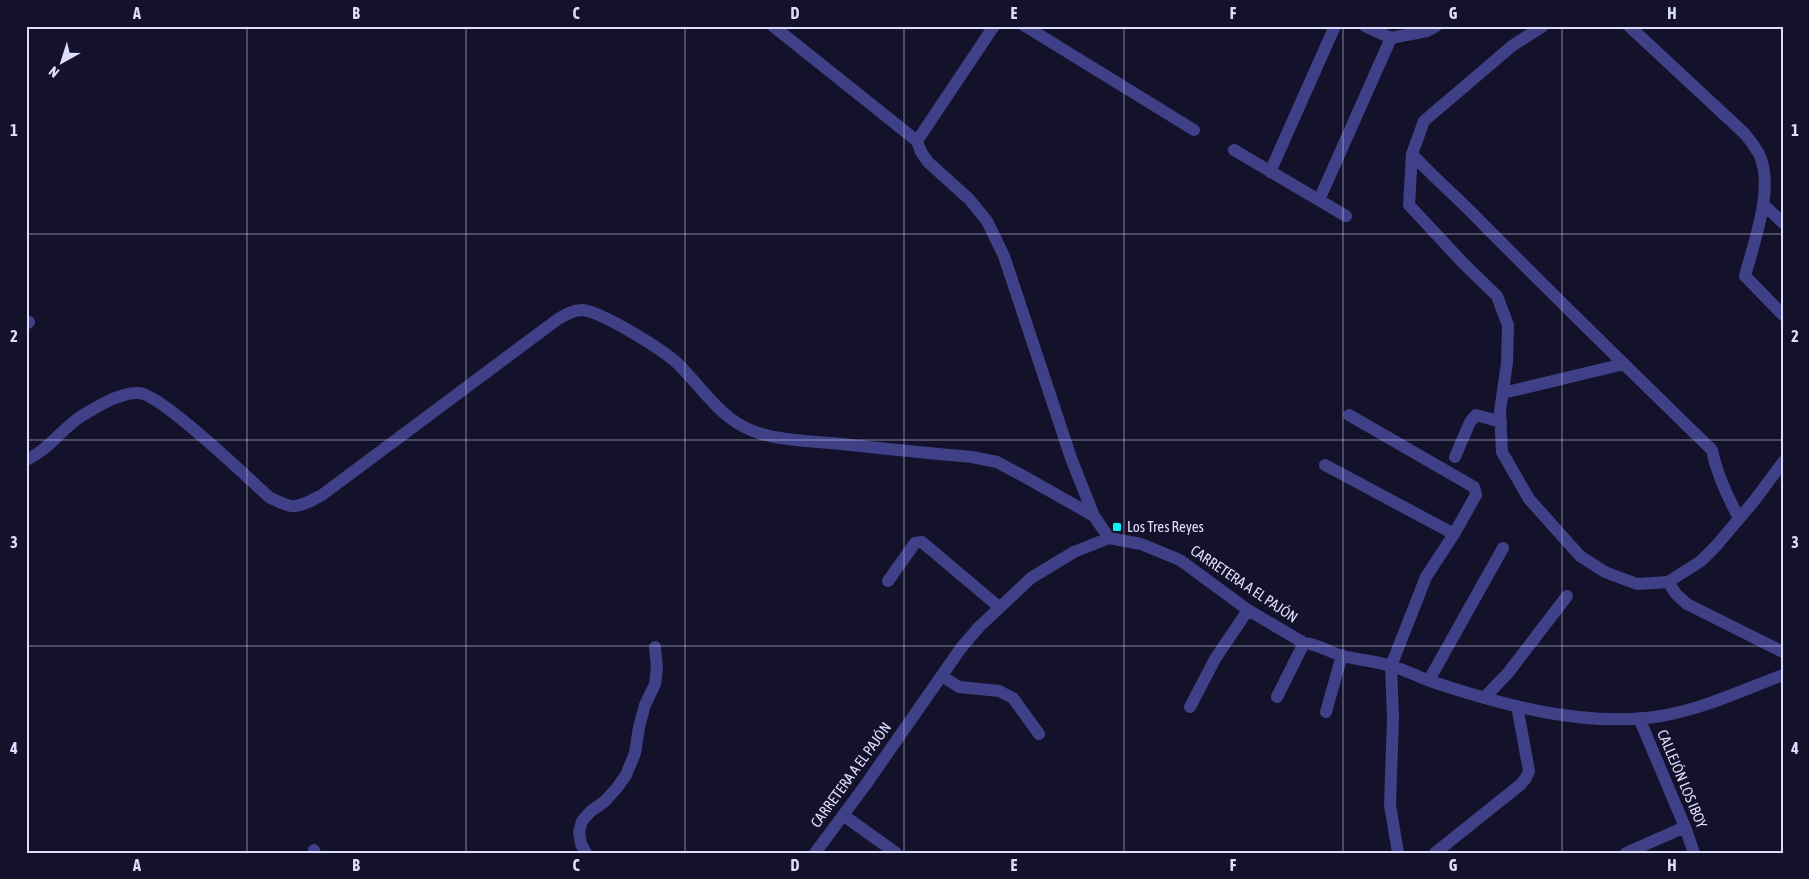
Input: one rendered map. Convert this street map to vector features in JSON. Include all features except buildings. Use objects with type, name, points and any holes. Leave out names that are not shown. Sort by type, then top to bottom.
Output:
[{"type":"street","points":[[773,26],[917,140],[921,152],[928,162],[969,199],[987,221],[1004,256],[1071,458],[1094,516],[1109,538]]},
{"type":"street","points":[[917,140],[994,26]]},
{"type":"street","points":[[1025,26],[1194,130]]},
{"type":"street","points":[[1270,172],[1335,26]]},
{"type":"street","points":[[1365,26],[1391,38],[1421,33],[1436,26]]},
{"type":"street","points":[[1543,26],[1512,46],[1424,121],[1412,154],[1409,206],[1497,296],[1508,325],[1507,363],[1501,422],[1502,452],[1529,498],[1580,556],[1605,572],[1637,584],[1668,582],[1701,561],[1727,534],[1783,462]]},
{"type":"street","points":[[1629,26],[1745,134],[1759,154],[1765,182],[1764,205],[1745,276],[1783,315]]},
{"type":"street","points":[[1319,200],[1391,38]]},
{"type":"street","points":[[1234,150],[1346,216]]},
{"type":"street","points":[[1412,154],[1432,176],[1468,209],[1572,314],[1712,450],[1722,488],[1739,518]]},
{"type":"street","points":[[1764,205],[1783,223]]},
{"type":"street","points":[[26,460],[43,450],[82,416],[127,394],[141,393],[172,412],[269,497],[287,506],[304,505],[322,495],[558,320],[569,313],[582,310],[593,312],[654,344],[678,364],[709,400],[730,418],[753,431],[787,439],[972,457],[997,462],[1094,516]]},
{"type":"street","points":[[1503,393],[1624,364]]},
{"type":"street","points":[[1455,456],[1470,422],[1476,414],[1501,422]]},
{"type":"street","points":[[1349,415],[1474,487],[1476,495],[1454,534],[1426,576],[1391,666],[1390,805],[1398,853]]},
{"type":"street","points":[[1325,464],[1454,534]]},
{"type":"street","name":"CARRETERA A EL PAJÓN","points":[[815,853],[979,627],[1031,578],[1052,563],[1109,538],[1141,544],[1180,560],[1248,610],[1304,643],[1312,643],[1342,655],[1391,666],[1484,698],[1516,706],[1564,715],[1639,718],[1698,707],[1783,675]]},
{"type":"street","points":[[888,581],[915,543],[922,542],[999,608]]},
{"type":"street","points":[[1429,680],[1503,548]]},
{"type":"street","points":[[1668,582],[1676,594],[1687,604],[1783,652]]},
{"type":"street","points":[[1484,698],[1508,673],[1567,596]]},
{"type":"street","points":[[1190,707],[1215,659],[1248,610]]},
{"type":"street","points":[[1277,697],[1304,643]]},
{"type":"street","points":[[586,853],[581,844],[579,832],[582,821],[616,789],[626,775],[636,753],[639,727],[645,705],[655,684],[657,668],[655,646]]},
{"type":"street","points":[[1326,712],[1342,655]]},
{"type":"street","points":[[942,676],[959,687],[999,691],[1013,698],[1039,734]]},
{"type":"street","points":[[1435,853],[1520,785],[1526,778],[1528,771],[1516,706]]},
{"type":"street","name":"CALLEJÓN LOS IBOY","points":[[1639,718],[1694,853]]},
{"type":"street","points":[[844,815],[896,853]]},
{"type":"street","points":[[1626,853],[1685,827]]},
{"type":"place","name":"Los Tres Reyes","points":[[1117,527]]}]
